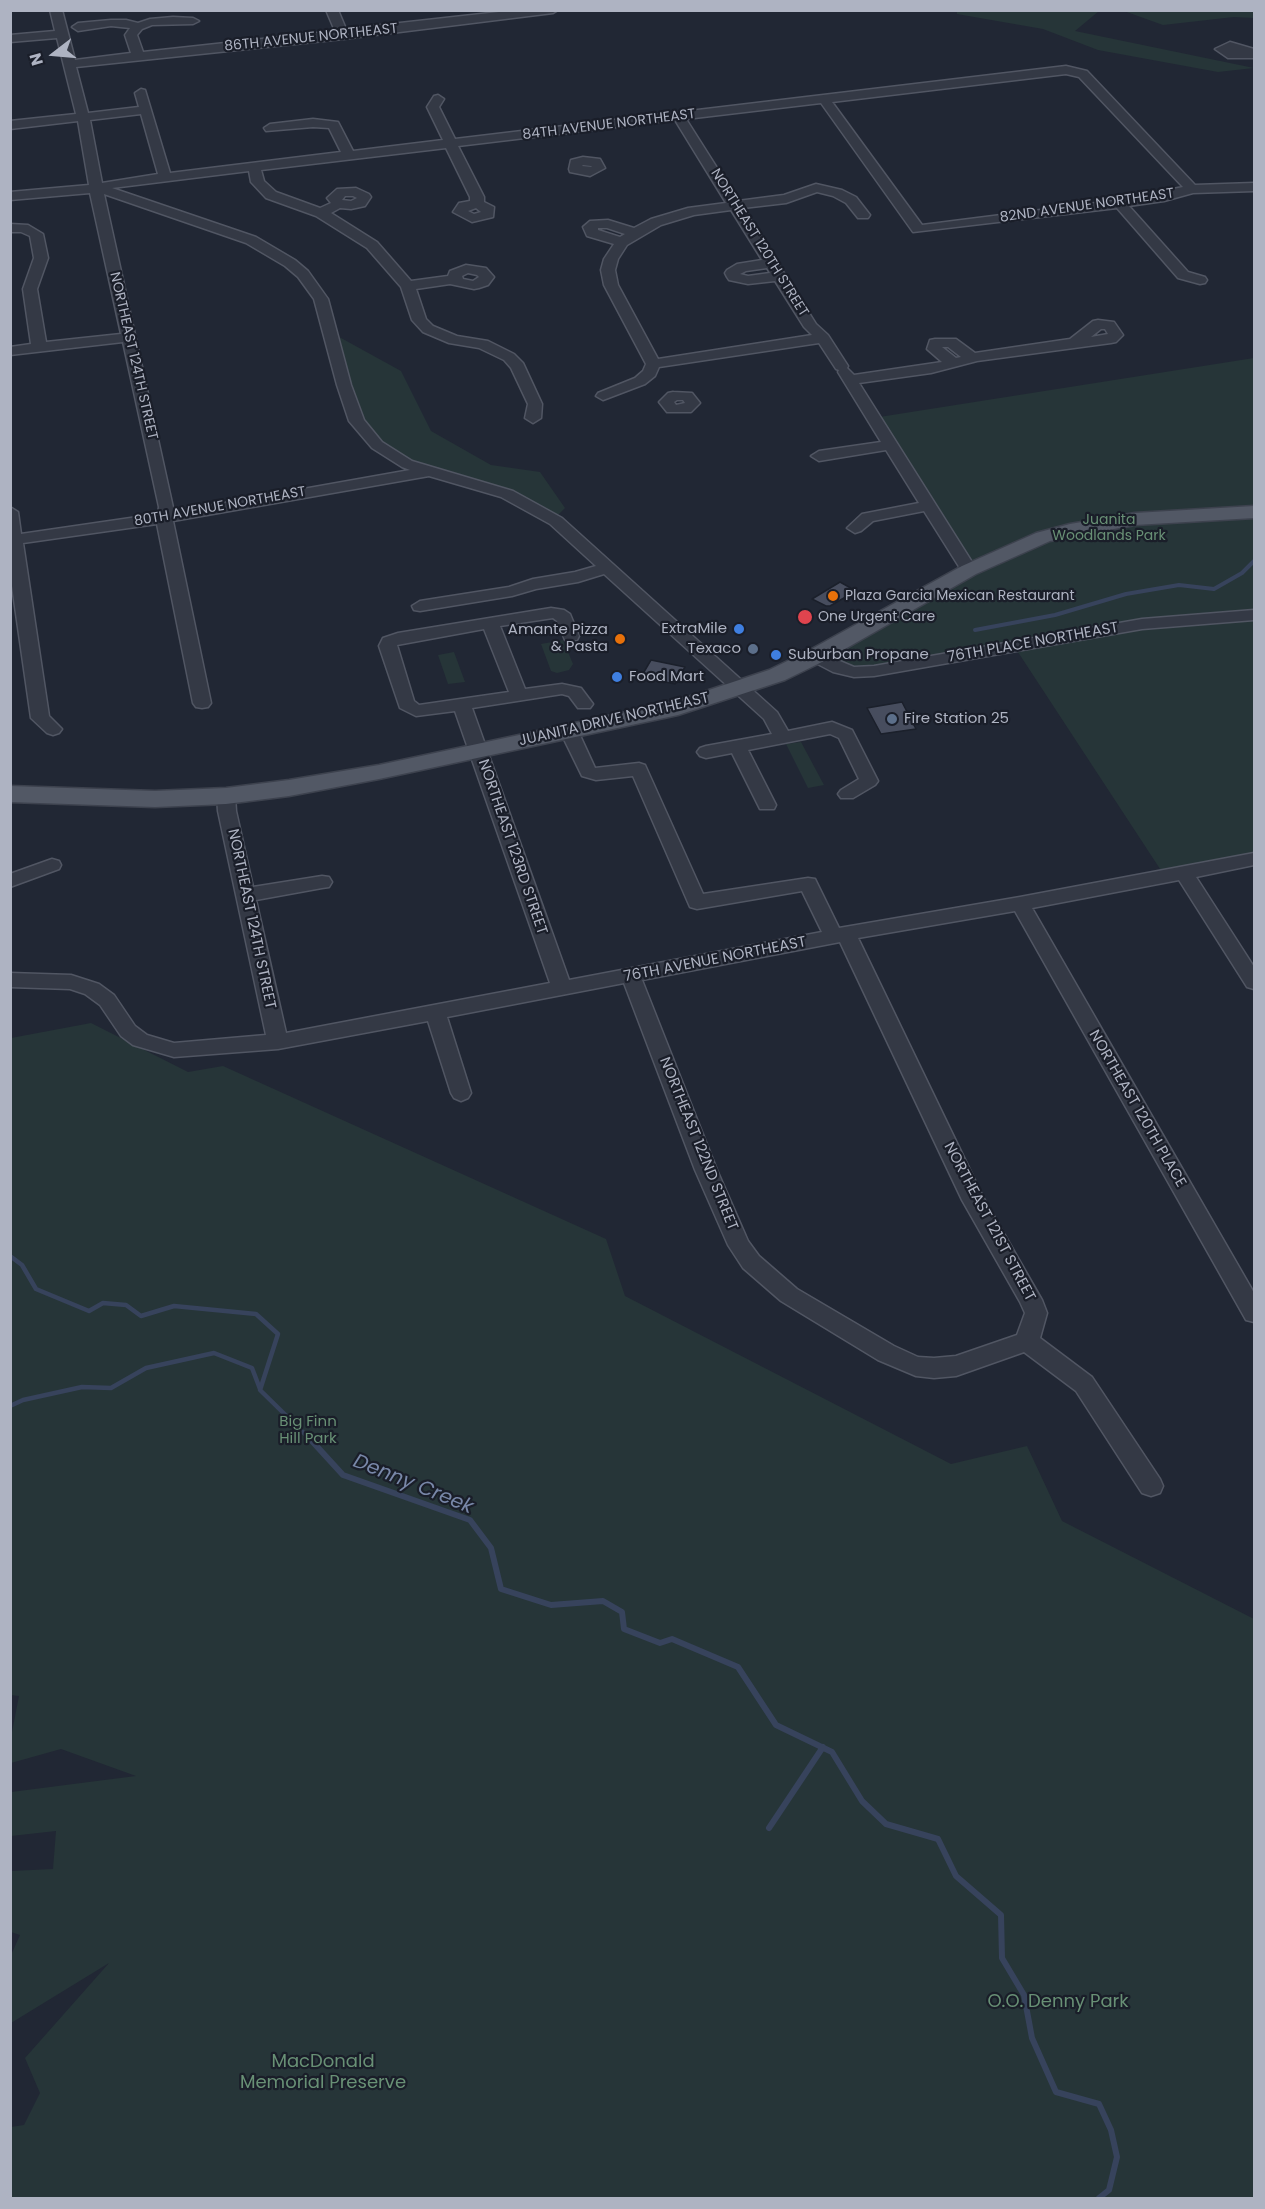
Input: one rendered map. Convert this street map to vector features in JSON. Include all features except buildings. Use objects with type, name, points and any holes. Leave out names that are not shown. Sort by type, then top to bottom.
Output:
[{"type":"main road","name":"JUANITA DRIVE NORTHEAST","points":[[10,794],[155,799],[226,796],[289,788],[379,772],[678,708],[777,675],[816,656],[969,570],[1043,537],[1135,519],[1254,512]]},
{"type":"street","name":"NORTHEAST 124TH STREET","points":[[56,10],[83,117],[128,337],[167,507],[165,518],[202,703]]},
{"type":"street","points":[[332,10],[343,34]]},
{"type":"street","name":"86TH AVENUE NORTHEAST","points":[[68,64],[553,10]]},
{"type":"street","points":[[138,56],[130,35],[138,27],[150,22],[193,21]]},
{"type":"street","points":[[78,27],[118,23],[138,27]]},
{"type":"street","points":[[10,39],[62,34]]},
{"type":"street","name":"84TH AVENUE NORTHEAST","points":[[10,196],[98,188],[116,183],[450,143],[570,138],[679,117],[1077,70],[1192,189]]},
{"type":"street","points":[[141,93],[165,177]]},
{"type":"street","points":[[445,95],[433,107],[477,197],[477,204]]},
{"type":"street","name":"82ND AVENUE NORTHEAST","points":[[824,99],[918,229],[1120,204],[1164,197],[1192,189],[1254,187]]},
{"type":"street","points":[[10,125],[146,110]]},
{"type":"street","name":"NORTHEAST 120TH STREET","points":[[679,117],[811,327],[823,338],[969,570]]},
{"type":"street","points":[[270,128],[313,123],[334,125],[349,156]]},
{"type":"street","points":[[570,138],[583,160]]},
{"type":"street","points":[[254,167],[258,182],[271,195],[321,213],[372,245],[408,286],[419,320],[428,329],[454,340],[483,344],[500,339],[510,346],[535,404],[533,418]]},
{"type":"street","points":[[132,199],[130,190],[142,180]]},
{"type":"street","points":[[98,188],[251,240],[290,263],[303,274],[321,298],[344,385],[357,421],[376,445],[407,464],[507,494],[541,511],[608,567],[771,716],[782,736]]},
{"type":"street","points":[[603,396],[640,381],[650,373],[653,364],[611,285],[609,270],[611,259],[628,238],[672,216],[786,199],[816,188],[837,193],[851,200],[862,215]]},
{"type":"street","points":[[321,213],[338,204]]},
{"type":"street","points":[[1120,204],[1183,275],[1200,280]]},
{"type":"street","points":[[592,226],[590,229],[592,233],[628,238]]},
{"type":"street","points":[[10,228],[23,228],[36,234],[40,265],[30,289],[39,347]]},
{"type":"street","points":[[771,263],[742,267],[732,273],[734,277],[748,280],[779,276]]},
{"type":"street","points":[[408,286],[454,279]]},
{"type":"street","points":[[10,351],[128,337]]},
{"type":"street","points":[[653,364],[823,338]]},
{"type":"street","points":[[952,362],[934,350],[935,343],[951,342],[972,358]]},
{"type":"street","points":[[845,373],[931,369],[972,358],[1074,343]]},
{"type":"street","points":[[640,381],[670,397]]},
{"type":"street","points":[[819,456],[890,445]]},
{"type":"street","name":"80TH AVENUE NORTHEAST","points":[[13,539],[165,518],[429,471]]},
{"type":"street","points":[[855,528],[868,517],[928,506]]},
{"type":"street","points":[[10,512],[18,616],[40,718],[53,729]]},
{"type":"street","points":[[420,606],[512,591],[533,584],[578,577],[608,567]]},
{"type":"street","points":[[571,636],[564,618],[558,614],[391,641],[388,646],[406,704],[413,710],[423,711],[562,689],[575,692],[584,704]]},
{"type":"street","name":"76TH PLACE NORTHEAST","points":[[816,656],[839,669],[854,672],[874,671],[1142,624],[1254,615]]},
{"type":"street","points":[[491,624],[519,696]]},
{"type":"street","name":"NORTHEAST 123RD STREET","points":[[462,705],[562,989]]},
{"type":"street","points":[[706,752],[832,728],[846,734],[869,781],[847,794]]},
{"type":"street","name":"NORTHEAST 121ST STREET","points":[[569,731],[588,772],[596,774],[639,770],[697,902],[808,884],[840,936],[973,1200],[1031,1300],[1036,1313],[1027,1341]]},
{"type":"street","points":[[737,745],[767,805]]},
{"type":"street","name":"NORTHEAST 124TH STREET","points":[[226,796],[245,895],[278,1042]]},
{"type":"street","name":"76TH AVENUE NORTHEAST","points":[[10,980],[71,982],[92,989],[107,1000],[128,1030],[140,1040],[174,1050],[278,1042],[1254,859]]},
{"type":"street","points":[[10,881],[52,865]]},
{"type":"street","points":[[1184,873],[1254,982]]},
{"type":"street","points":[[245,895],[322,882]]},
{"type":"street","name":"NORTHEAST 120TH PLACE","points":[[1020,904],[1254,1313]]},
{"type":"street","name":"NORTHEAST 122ND STREET","points":[[631,976],[706,1170],[739,1245],[751,1262],[789,1295],[886,1353],[916,1366],[934,1368],[956,1366],[1027,1341]]},
{"type":"street","points":[[436,1013],[461,1093]]},
{"type":"street","points":[[1027,1341],[1084,1384],[1151,1486]]},
{"type":"green space","points":[[957,11],[1099,11],[1075,31],[1254,68],[1218,72],[1098,50],[1043,29],[957,14]]},
{"type":"green space","points":[[1124,11],[1254,11],[1254,18],[1234,17],[1163,25]]},
{"type":"green space","points":[[332,333],[401,371],[431,431],[491,465],[540,472],[565,508],[556,517],[535,505],[429,471],[365,433]]},
{"type":"green space","name":"Juanita Woodlands Park","points":[[1254,358],[1254,857],[1164,875],[1014,646],[854,672],[816,656],[969,570],[873,418]]},
{"type":"green space","points":[[563,640],[573,664],[569,670],[557,673],[551,671],[541,644]]},
{"type":"green space","points":[[454,652],[465,682],[448,684],[438,655]]},
{"type":"green space","points":[[801,742],[824,785],[808,788],[786,744]]},
{"type":"green space","points":[[91,1023],[188,1072],[223,1066],[606,1239],[625,1296],[951,1464],[1027,1446],[1062,1521],[1254,1619],[1254,2198],[11,2198],[11,2127],[24,2125],[40,2093],[25,2058],[109,1963],[11,2023],[11,1955],[20,1935],[11,1932],[11,1871],[53,1869],[56,1831],[11,1836],[11,1792],[136,1776],[61,1749],[11,1763],[11,1737],[19,1696],[10,1695],[11,1038]]},
{"type":"waterway","points":[[975,630],[1055,615],[1126,594],[1179,585],[1214,589],[1242,573],[1254,561]]},
{"type":"waterway","name":"Denny Creek","points":[[10,1256],[22,1265],[36,1289],[89,1311],[103,1303],[126,1305],[141,1316],[174,1306],[256,1314],[278,1334],[260,1390],[311,1440]]},
{"type":"waterway","points":[[10,1406],[23,1400],[82,1387],[111,1388],[146,1368],[214,1353],[252,1368],[260,1389]]},
{"type":"waterway","name":"Denny Creek","points":[[311,1440],[343,1475],[470,1520],[491,1548],[501,1589],[551,1605],[603,1601],[622,1612],[624,1629],[660,1643],[672,1639],[738,1667],[776,1725],[823,1748]]},
{"type":"waterway","points":[[769,1828],[823,1748]]},
{"type":"waterway","name":"Denny Creek","points":[[823,1748],[832,1752],[862,1801],[886,1824],[938,1839],[956,1876],[1001,1915],[1002,1958],[1024,1995],[1032,2038],[1056,2092],[1099,2104],[1111,2130],[1117,2157],[1109,2190],[1099,2198]]},
{"type":"place","name":"Plaza Garcia Mexican Restaurant","points":[[833,596]]},
{"type":"place","name":"One Urgent Care","points":[[805,617]]},
{"type":"place","name":"ExtraMile","points":[[739,629]]},
{"type":"place","name":"Amante Pizza & Pasta","points":[[620,639]]},
{"type":"place","name":"Texaco","points":[[753,649]]},
{"type":"place","name":"Suburban Propane","points":[[776,655]]},
{"type":"place","name":"Food Mart","points":[[617,677]]},
{"type":"place","name":"Fire Station 25","points":[[892,719]]},
{"type":"park label","name":"Big Finn Hill Park","points":[[308,1430]]},
{"type":"park label","name":"O.O. Denny Park","points":[[1058,2002]]},
{"type":"park label","name":"MacDonald Memorial Preserve","points":[[323,2072]]}]
